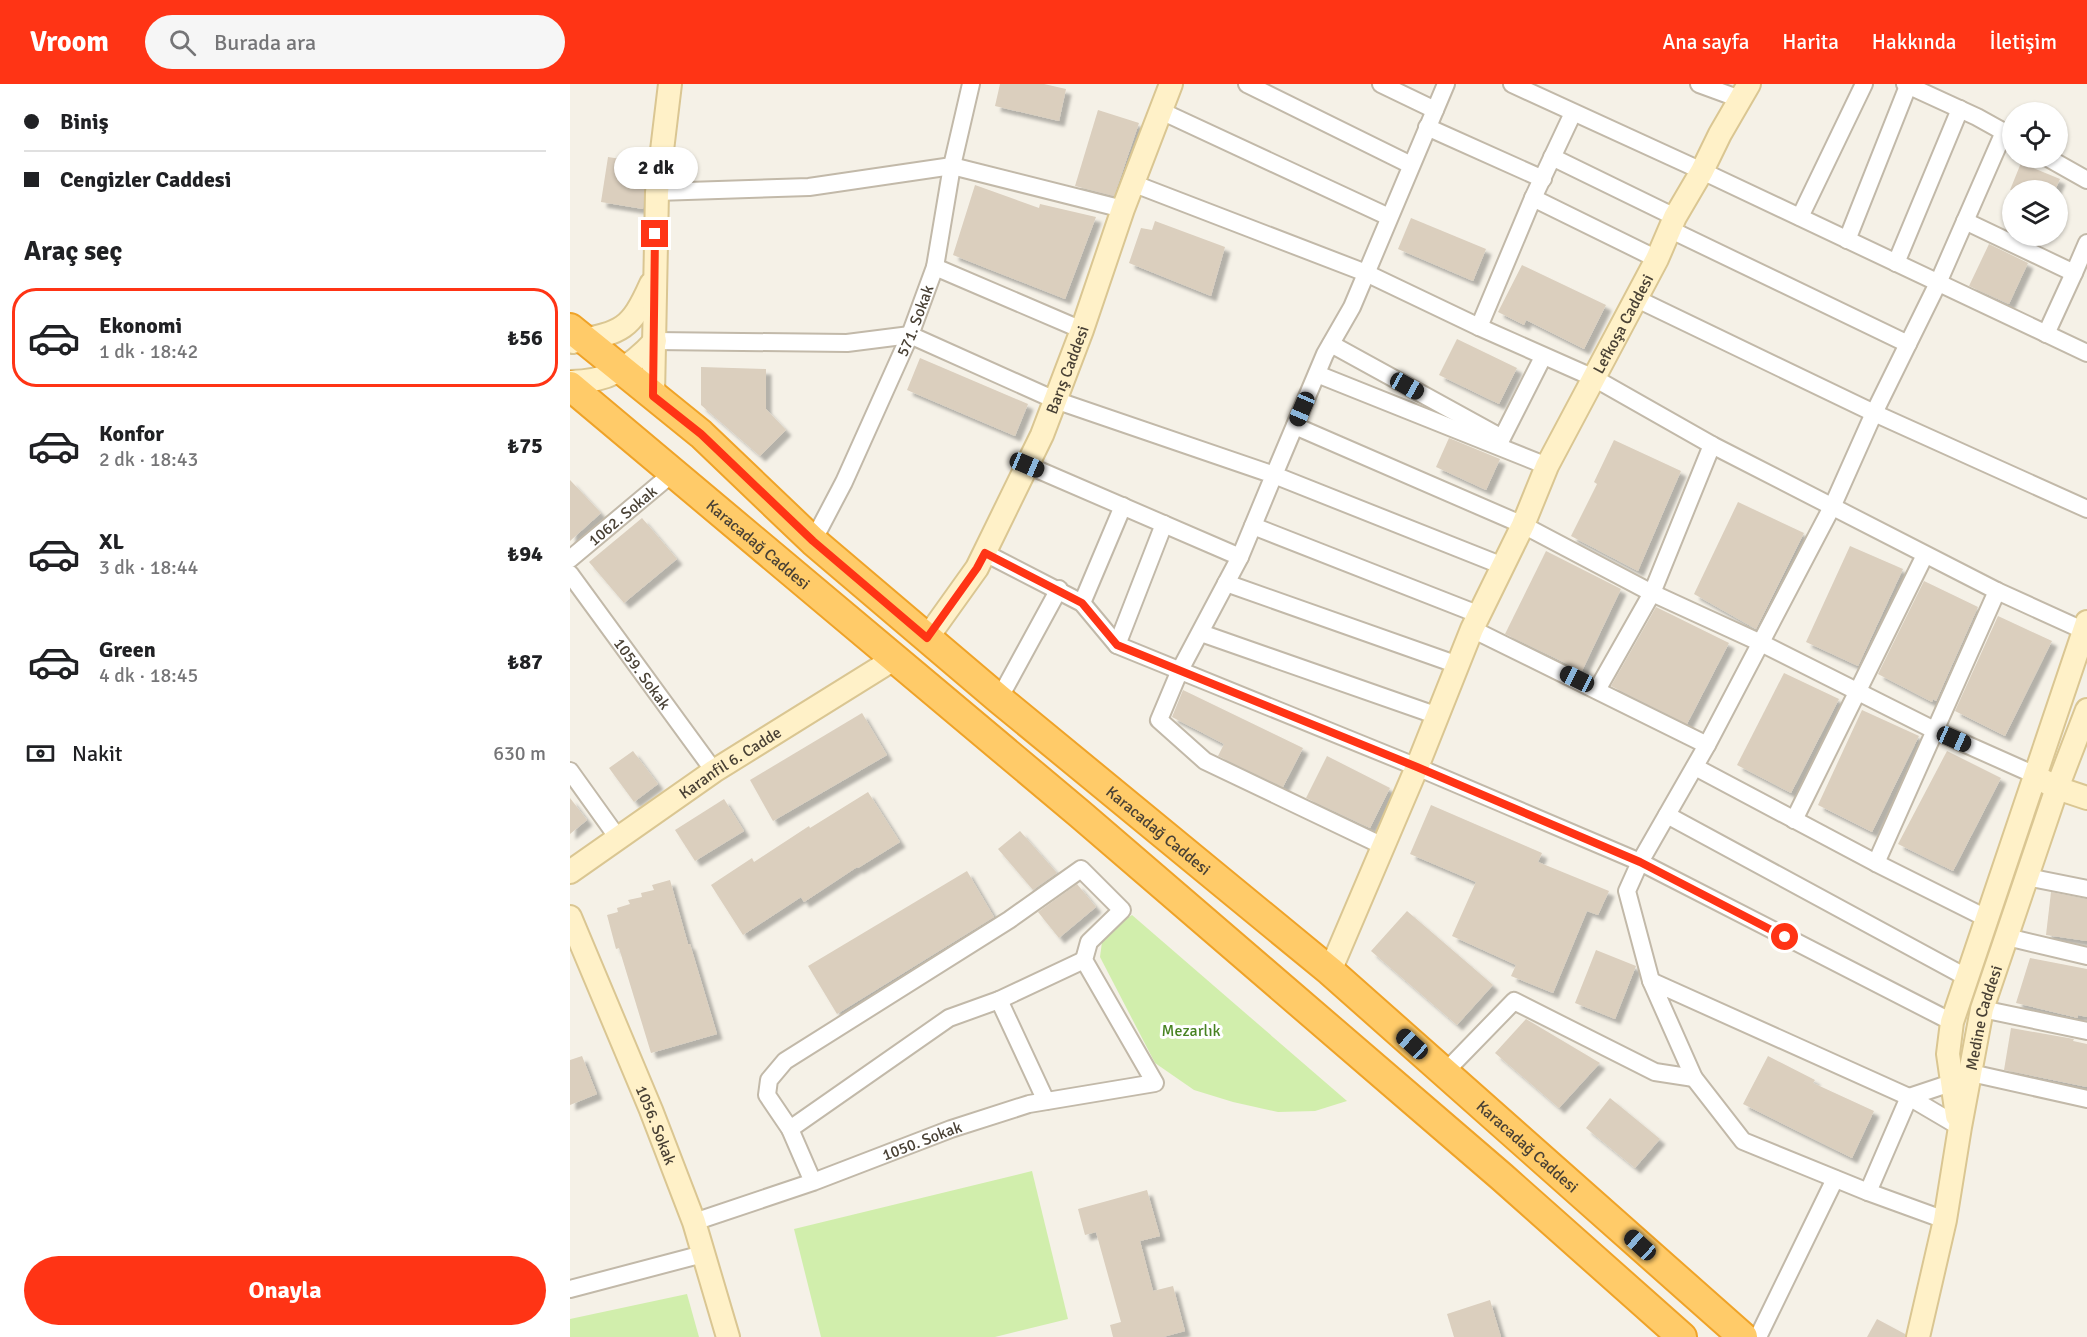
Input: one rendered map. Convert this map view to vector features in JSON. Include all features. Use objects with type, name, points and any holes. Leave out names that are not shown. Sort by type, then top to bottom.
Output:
[{"type":"highway","name":"Karacadağ Caddesi","points":[[574,337],[621,370],[701,434],[813,541],[999,699],[1330,971],[1743,1337]]},
{"type":"highway","name":"Karacadağ Caddesi","points":[[570,386],[1089,822],[1502,1177],[1682,1337]]},
{"type":"street","points":[[653,396],[657,192],[670,84]]},
{"type":"street","name":"571. Sokak","points":[[813,541],[844,482],[910,335],[935,267],[952,166],[970,84]]},
{"type":"street","name":"Barış Caddesi","points":[[927,638],[977,568],[1042,435],[1082,330],[1132,183],[1171,84]]},
{"type":"street","points":[[1247,84],[1411,165]]},
{"type":"street","points":[[1381,84],[1435,110]]},
{"type":"street","points":[[1383,846],[1205,761],[1159,720],[1180,670],[1240,557],[1317,374],[1352,307],[1446,84]]},
{"type":"street","points":[[1512,84],[2087,353]]},
{"type":"street","points":[[1700,84],[1745,92]]},
{"type":"street","points":[[1800,218],[1864,84]]},
{"type":"street","points":[[1847,240],[1906,85],[1960,109],[2002,131]]},
{"type":"street","name":"Lefkoşa Caddesi","points":[[1330,971],[1476,622],[1523,525],[1546,466],[1656,259],[1672,223],[1745,92]]},
{"type":"street","points":[[1896,263],[1960,109]]},
{"type":"street","points":[[1161,111],[1389,217]]},
{"type":"street","points":[[1479,327],[1533,198],[1573,113]]},
{"type":"street","points":[[1427,127],[1543,179]]},
{"type":"street","points":[[1945,1220],[1868,1192],[1743,1141],[1694,1078],[1651,981],[1627,891],[1640,862],[1707,745],[1833,505],[1965,221],[2002,149]]},
{"type":"street","points":[[1552,157],[1672,223],[1908,344]]},
{"type":"street","points":[[657,192],[808,187],[952,166],[1123,209]]},
{"type":"street","points":[[2066,168],[2087,180]]},
{"type":"street","points":[[1132,183],[1366,273],[1543,357],[1594,378],[1712,445],[1833,505],[1925,555],[1997,591],[2086,628],[1952,1023],[1948,1054],[1960,1127]]},
{"type":"street","points":[[1533,198],[1656,259]]},
{"type":"street","points":[[1965,221],[2074,273]]},
{"type":"street","points":[[2046,334],[2087,243]]},
{"type":"street","points":[[935,267],[1082,330]]},
{"type":"street","points":[[574,337],[617,331],[626,325],[640,309],[654,277]]},
{"type":"street","points":[[1635,298],[1874,413],[2087,509]]},
{"type":"street","points":[[570,382],[604,378],[621,370],[637,360],[655,341],[848,343],[910,335],[1055,400],[1274,475],[1503,566]]},
{"type":"street","points":[[1331,344],[1502,438],[1543,357]]},
{"type":"street","points":[[1317,374],[1546,466]]},
{"type":"street","points":[[1295,426],[1523,525],[1653,592],[1761,643],[1934,730],[2035,775],[2057,788],[2087,798]]},
{"type":"street","points":[[1598,690],[1653,592],[1712,445]]},
{"type":"street","points":[[1027,465],[1240,557]]},
{"type":"street","name":"1062. Sokak","points":[[570,559],[674,472]]},
{"type":"street","points":[[1082,603],[1123,506]]},
{"type":"street","points":[[1117,645],[1164,524]]},
{"type":"street","points":[[1253,526],[1476,622],[1598,690],[1707,745]]},
{"type":"street","points":[[985,553],[1059,589],[1082,603],[1117,645],[1417,767],[1640,862],[1952,1023]]},
{"type":"street","points":[[1794,820],[1925,555]]},
{"type":"street","name":"1059. Sokak","points":[[570,574],[714,771]]},
{"type":"street","points":[[1227,583],[1458,665]]},
{"type":"street","points":[[999,699],[1059,589]]},
{"type":"street","points":[[1876,863],[1997,591]]},
{"type":"street","points":[[1201,633],[1438,716]]},
{"type":"street","name":"Karanfil 6. Cadde","points":[[570,872],[714,771],[894,659]]},
{"type":"street","name":"Medine Caddesi","points":[[1918,1337],[1945,1220],[1982,1009],[2057,788],[2087,710]]},
{"type":"street","points":[[1695,767],[1876,863],[1986,918]]},
{"type":"street","points":[[570,771],[618,838]]},
{"type":"street","points":[[1667,815],[1966,977]]},
{"type":"street","points":[[790,1130],[949,1018],[999,1000],[1084,960],[1089,942],[1122,910],[1081,869],[1009,920],[785,1061],[770,1080],[767,1095],[790,1130],[813,1182]]},
{"type":"street","points":[[2027,877],[2087,889]]},
{"type":"street","name":"1056. Sokak","points":[[570,917],[651,1110],[694,1222],[728,1337]]},
{"type":"street","points":[[2007,937],[2087,956]]},
{"type":"street","name":"1050. Sokak","points":[[694,1222],[813,1182],[951,1129],[1029,1104],[1155,1083],[1084,960]]},
{"type":"street","points":[[1651,981],[1910,1097],[1960,1127]]},
{"type":"street","points":[[999,1000],[1046,1101]]},
{"type":"street","points":[[1444,1073],[1514,1001],[1655,1072],[1694,1078]]},
{"type":"street","points":[[1982,1009],[2087,1030]]},
{"type":"street","points":[[1868,1192],[1910,1097],[1951,1083],[1971,1073],[2087,1099]]},
{"type":"street","points":[[1758,1337],[1835,1179]]},
{"type":"street","points":[[570,1289],[704,1254]]},
{"type":"green space","name":"Mezarlık","points":[[1132,915],[1347,1101],[1315,1111],[1278,1112],[1194,1090],[1155,1063],[1100,957],[1103,934]]},
{"type":"green space","points":[[1032,1171],[1068,1319],[995,1337],[821,1337],[794,1229]]},
{"type":"green space","points":[[687,1294],[699,1337],[570,1337],[570,1319]]},
{"type":"building","points":[[1000,84],[1044,84],[1066,89],[1059,121],[995,106]]},
{"type":"building","points":[[1098,110],[1139,123],[1114,196],[1075,186]]},
{"type":"building","points":[[608,157],[647,163],[643,209],[601,202]]},
{"type":"building","points":[[2019,168],[2033,168],[2060,179],[2060,180],[2014,180]]},
{"type":"building","points":[[975,185],[1039,208],[1040,204],[1096,217],[1065,299],[953,255]]},
{"type":"building","points":[[1411,218],[1486,249],[1473,281],[1398,249]]},
{"type":"building","points":[[1155,221],[1225,247],[1211,296],[1129,263],[1141,228],[1152,230]]},
{"type":"building","points":[[1989,244],[2028,263],[2009,304],[1969,286]]},
{"type":"building","points":[[1522,265],[1606,305],[1584,349],[1526,320],[1524,325],[1498,312]]},
{"type":"building","points":[[1457,339],[1517,368],[1499,404],[1439,375]]},
{"type":"building","points":[[920,358],[1028,404],[1015,436],[907,390]]},
{"type":"building","points":[[701,367],[766,369],[766,409],[786,430],[760,456],[701,405]]},
{"type":"building","points":[[1449,438],[1500,459],[1486,490],[1436,467]]},
{"type":"building","points":[[1614,440],[1681,471],[1638,571],[1571,536],[1597,484],[1594,482]]},
{"type":"building","points":[[570,480],[601,513],[570,541]]},
{"type":"building","points":[[1738,502],[1804,533],[1756,629],[1694,594]]},
{"type":"building","points":[[642,518],[677,559],[624,603],[589,562]]},
{"type":"building","points":[[1850,546],[1903,569],[1858,666],[1806,642]]},
{"type":"building","points":[[1546,551],[1621,589],[1582,671],[1505,634]]},
{"type":"building","points":[[1924,581],[1978,607],[1936,701],[1933,699],[1932,702],[1878,674]]},
{"type":"building","points":[[1656,607],[1729,643],[1687,724],[1611,686]]},
{"type":"building","points":[[1998,616],[2052,641],[2005,736],[1955,711]]},
{"type":"building","points":[[1784,673],[1839,699],[1791,793],[1737,765]]},
{"type":"building","points":[[1183,690],[1303,748],[1283,787],[1218,756],[1224,744],[1172,717]]},
{"type":"building","points":[[1862,710],[1919,736],[1872,832],[1818,805]]},
{"type":"building","points":[[862,713],[887,755],[773,821],[750,780]]},
{"type":"building","points":[[633,751],[658,784],[634,802],[609,768]]},
{"type":"building","points":[[1947,751],[2001,778],[1953,871],[1898,844]]},
{"type":"building","points":[[1327,756],[1390,788],[1370,828],[1306,798]]},
{"type":"building","points":[[868,792],[900,842],[804,902],[801,897],[743,935],[711,885],[752,858],[754,862],[809,826],[810,828]]},
{"type":"building","points":[[570,798],[587,820],[570,834]]},
{"type":"building","points":[[724,799],[744,831],[695,861],[675,830]]},
{"type":"building","points":[[1431,805],[1542,853],[1538,862],[1609,891],[1598,915],[1587,911],[1553,993],[1511,976],[1516,965],[1452,936],[1476,882],[1410,854]]},
{"type":"building","points":[[1020,831],[1057,873],[1033,890],[998,849]]},
{"type":"building","points":[[967,871],[994,917],[837,1014],[808,966]]},
{"type":"building","points":[[670,880],[717,1034],[651,1053],[607,915],[618,912],[617,908],[630,904],[628,900],[642,897],[641,893],[654,890],[652,885]]},
{"type":"building","points":[[1077,884],[1096,907],[1059,938],[1038,912]]},
{"type":"building","points":[[2051,892],[2087,899],[2087,941],[2046,935]]},
{"type":"building","points":[[1407,911],[1493,985],[1457,1025],[1371,951]]},
{"type":"building","points":[[1596,950],[1636,966],[1615,1019],[1575,1003]]},
{"type":"building","points":[[2030,958],[2087,969],[2087,1017],[2078,1015],[2078,1018],[2016,1003]]},
{"type":"building","points":[[1526,1019],[1600,1063],[1559,1108],[1495,1053]]},
{"type":"building","points":[[2011,1028],[2074,1039],[2073,1041],[2087,1044],[2087,1087],[2004,1070]]},
{"type":"building","points":[[582,1056],[597,1094],[570,1105],[570,1060]]},
{"type":"building","points":[[1768,1056],[1815,1080],[1813,1083],[1874,1111],[1852,1158],[1743,1104]]},
{"type":"building","points":[[1610,1098],[1660,1139],[1635,1168],[1586,1128]]},
{"type":"building","points":[[1147,1190],[1160,1236],[1140,1241],[1153,1291],[1173,1286],[1185,1331],[1163,1337],[1113,1337],[1110,1325],[1121,1322],[1096,1232],[1085,1235],[1078,1209]]},
{"type":"building","points":[[1490,1300],[1501,1337],[1454,1337],[1447,1314]]},
{"type":"building","points":[[1877,1319],[1905,1334],[1905,1337],[1867,1337]]},
{"type":"route","points":[[655,234],[653,396],[701,434],[813,541],[927,638],[977,568],[985,553],[1059,589],[1082,603],[1117,645],[1417,767],[1640,862],[1785,937]]}]
